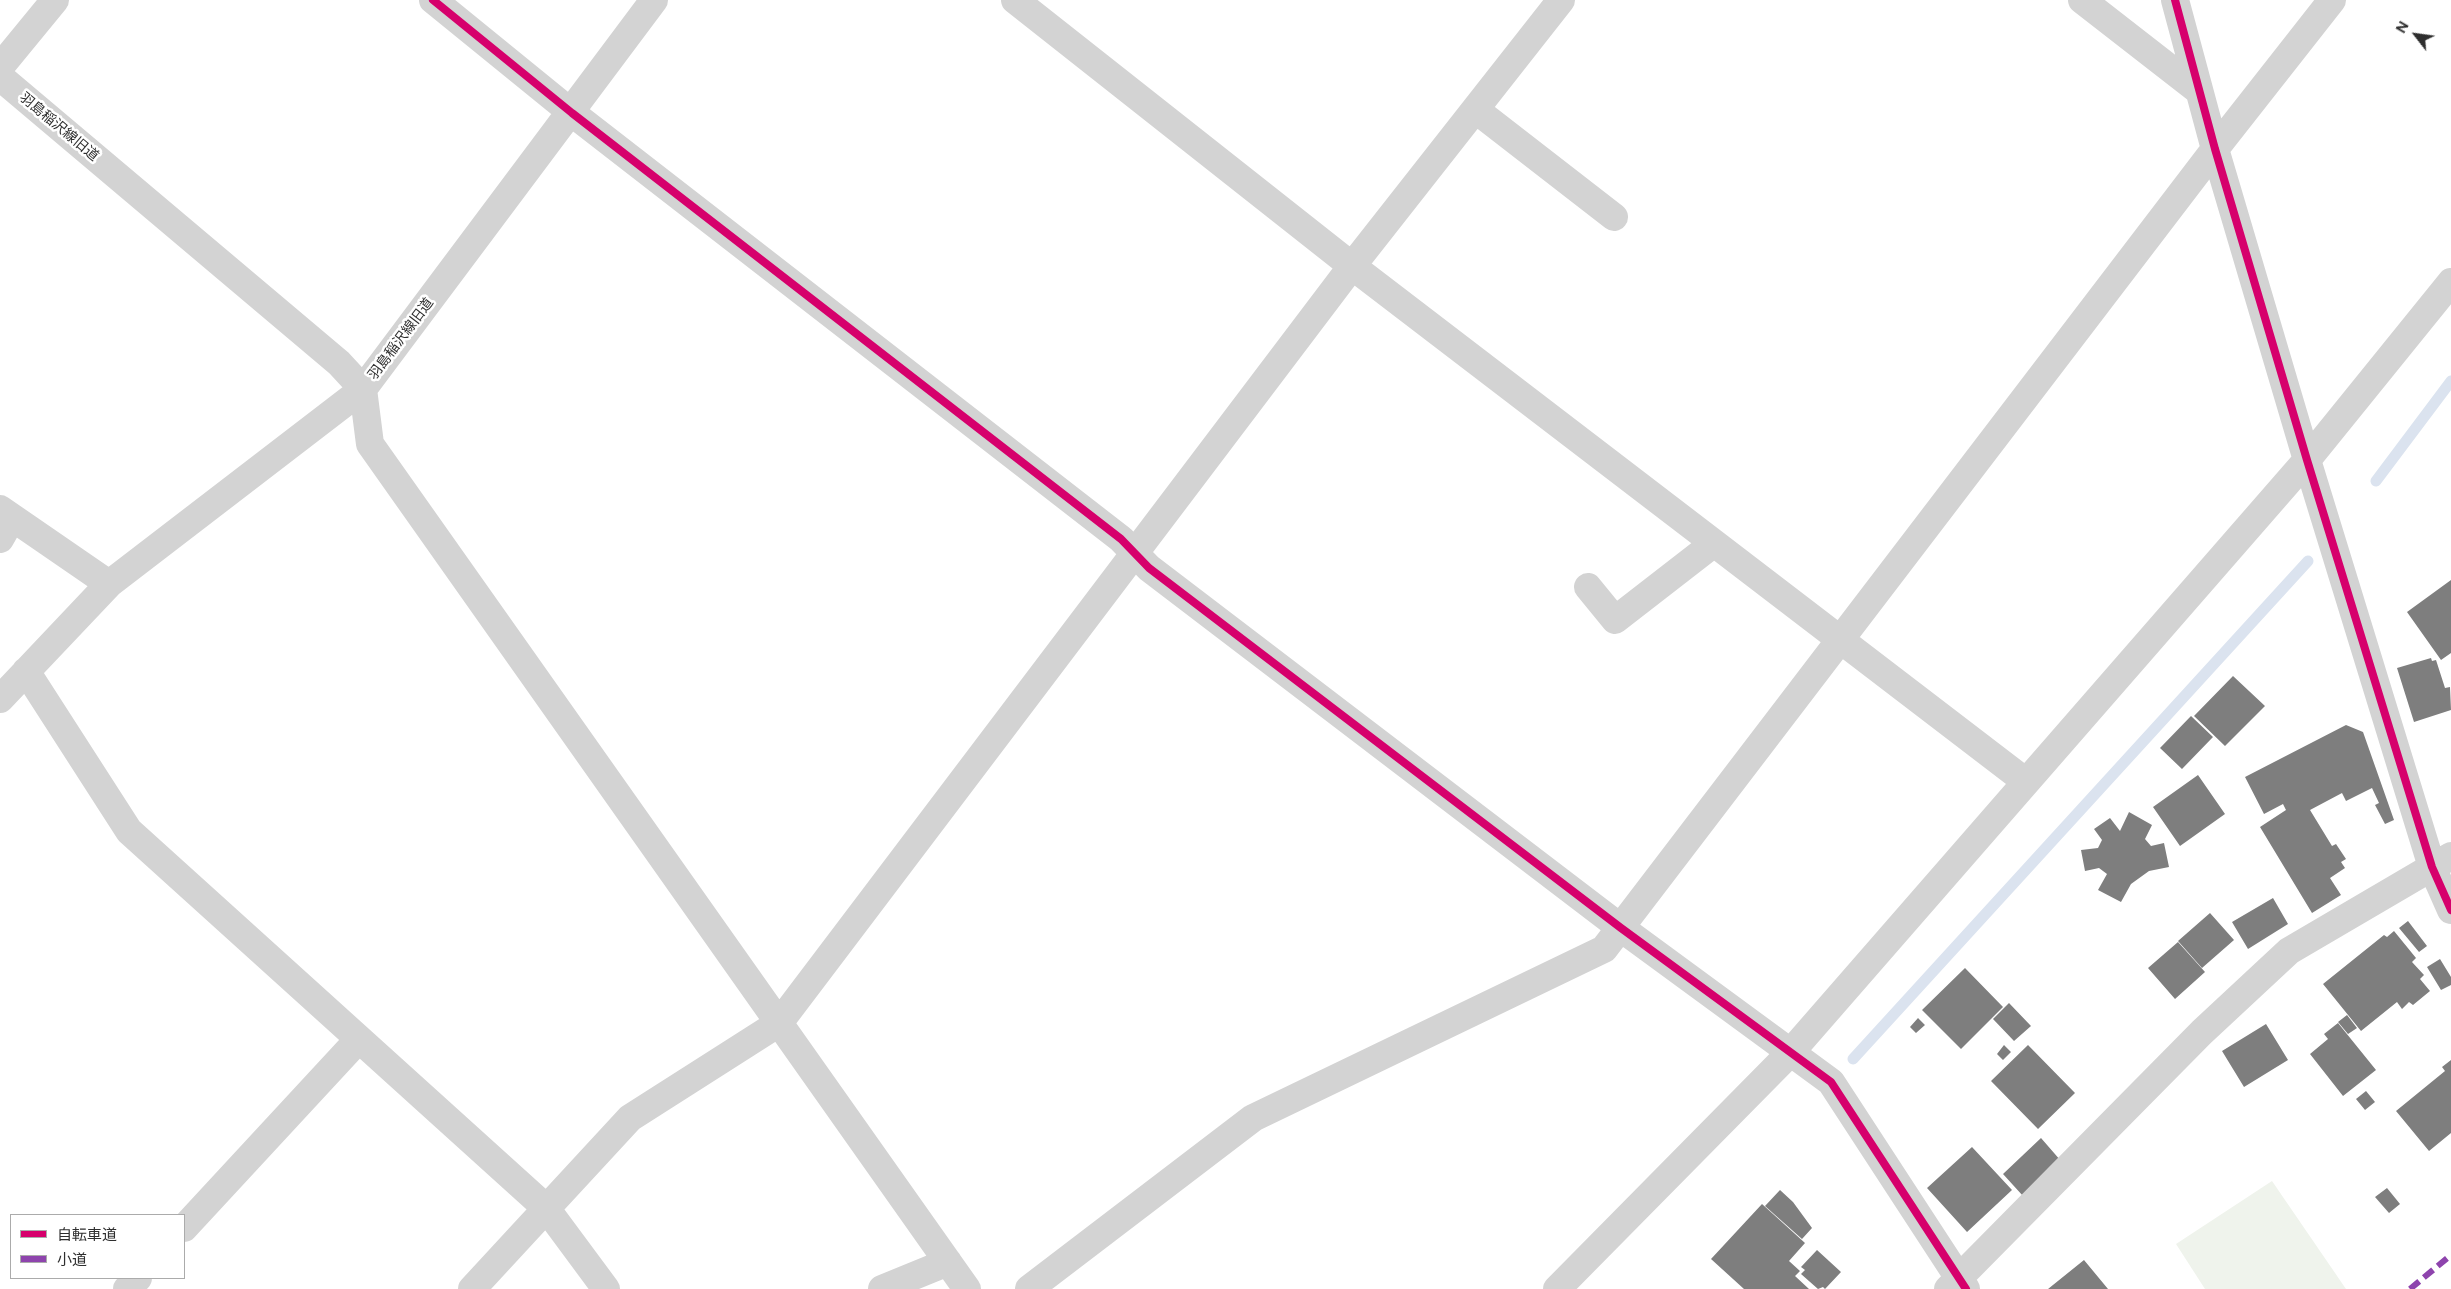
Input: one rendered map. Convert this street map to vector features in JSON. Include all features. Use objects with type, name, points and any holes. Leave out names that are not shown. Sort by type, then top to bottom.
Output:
[{"type":"street","points":[[0,67],[55,0]]},
{"type":"street","points":[[433,0],[572,113],[1113,533],[1150,568],[1621,928],[1831,1082],[1958,1285],[2202,1032],[2289,951],[2441,861]]},
{"type":"street","name":"羽島稲沢線旧道","points":[[0,77],[340,363],[363,389],[572,113],[654,0]]},
{"type":"street","points":[[1015,0],[1352,266],[1838,640],[2025,781]]},
{"type":"street","points":[[472,1289],[630,1118],[779,1023],[1352,266],[1561,0]]},
{"type":"street","points":[[2082,0],[2200,91]]},
{"type":"street","points":[[2175,0],[2215,149],[2307,460],[2441,861],[2451,910]]},
{"type":"street","points":[[1029,1289],[1253,1118],[1604,949],[1838,640],[2215,149],[2332,0]]},
{"type":"street","points":[[1476,110],[1614,217]]},
{"type":"street","points":[[1557,1289],[1790,1053],[2025,781],[2307,460],[2451,282]]},
{"type":"street","points":[[0,699],[109,584],[363,389]]},
{"type":"street","points":[[363,389],[370,444],[967,1289]]},
{"type":"street","points":[[4,522],[109,584]]},
{"type":"street","points":[[1588,586],[1615,620],[1713,544]]},
{"type":"street","points":[[26,671],[130,831],[546,1208],[606,1289]]},
{"type":"street","points":[[185,1227],[359,1039]]},
{"type":"street","points":[[882,1289],[948,1262]]},
{"type":"street","points":[[127,1289],[137,1279]]},
{"type":"shaded area","points":[[2272,1181],[2346,1289],[2205,1289],[2176,1244]]},
{"type":"building","points":[[2451,580],[2451,653],[2441,660],[2407,612]]},
{"type":"building","points":[[2431,658],[2432,661],[2436,660],[2445,688],[2450,687],[2451,710],[2414,722],[2397,668]]},
{"type":"building","points":[[2233,676],[2265,706],[2225,746],[2194,716]]},
{"type":"building","points":[[2191,716],[2213,737],[2182,769],[2160,748]]},
{"type":"building","points":[[2346,725],[2363,732],[2394,820],[2385,824],[2375,805],[2379,803],[2372,788],[2346,801],[2342,793],[2310,810],[2332,846],[2336,844],[2346,859],[2341,862],[2345,868],[2330,878],[2341,895],[2312,913],[2260,827],[2286,810],[2283,804],[2264,814],[2245,777]]},
{"type":"building","points":[[2198,775],[2225,814],[2180,846],[2153,807]]},
{"type":"building","points":[[2129,812],[2152,825],[2145,839],[2151,846],[2164,843],[2169,867],[2149,871],[2131,884],[2121,902],[2098,890],[2107,874],[2099,868],[2085,871],[2081,850],[2098,848],[2102,840],[2094,829],[2110,818],[2120,831]]},
{"type":"building","points":[[2273,898],[2288,924],[2248,949],[2232,922]]},
{"type":"building","points":[[2210,913],[2234,940],[2202,968],[2178,941]]},
{"type":"building","points":[[2408,921],[2427,946],[2419,952],[2399,928]]},
{"type":"building","points":[[2394,931],[2416,958],[2412,962],[2424,975],[2420,979],[2430,991],[2413,1005],[2409,1002],[2402,1009],[2397,1002],[2361,1031],[2323,984],[2384,935],[2387,937]]},
{"type":"building","points":[[2178,942],[2205,972],[2175,999],[2148,968]]},
{"type":"building","points":[[2440,959],[2451,977],[2451,985],[2441,990],[2427,967]]},
{"type":"building","points":[[1965,968],[2003,1007],[1961,1049],[1922,1010]]},
{"type":"building","points":[[2009,1003],[2031,1026],[2014,1041],[1993,1019]]},
{"type":"building","points":[[2347,1015],[2357,1028],[2348,1034],[2338,1022]]},
{"type":"building","points":[[1918,1018],[1925,1025],[1916,1033],[1910,1027]]},
{"type":"building","points":[[2338,1023],[2376,1070],[2343,1096],[2310,1054],[2328,1039],[2324,1034]]},
{"type":"building","points":[[2266,1024],[2288,1060],[2244,1087],[2222,1051]]},
{"type":"building","points":[[2004,1045],[2011,1052],[2003,1060],[1997,1054]]},
{"type":"building","points":[[2028,1045],[2075,1093],[2038,1129],[1991,1081]]},
{"type":"building","points":[[2451,1060],[2451,1133],[2429,1151],[2396,1111],[2445,1071],[2442,1067]]},
{"type":"building","points":[[2366,1091],[2375,1102],[2365,1110],[2356,1099]]},
{"type":"building","points":[[2041,1138],[2061,1161],[2023,1196],[2003,1174]]},
{"type":"building","points":[[1972,1147],[2012,1190],[1967,1232],[1927,1188]]},
{"type":"building","points":[[2387,1188],[2400,1204],[2389,1213],[2375,1197]]},
{"type":"building","points":[[1780,1190],[1793,1202],[1812,1228],[1802,1239],[1765,1206]]},
{"type":"building","points":[[1762,1204],[1805,1243],[1789,1261],[1800,1271],[1795,1276],[1809,1289],[1744,1289],[1711,1259]]},
{"type":"building","points":[[1817,1250],[1841,1272],[1825,1289],[1823,1287],[1818,1289],[1801,1274],[1805,1270],[1801,1267]]},
{"type":"building","points":[[2084,1260],[2108,1289],[2048,1289]]},
{"type":"waterway","points":[[2376,481],[2451,381]]},
{"type":"waterway","points":[[1853,1059],[2308,561]]},
{"type":"marked path","points":[[2410,1289],[2451,1255]]},
{"type":"cycle path","points":[[433,0],[572,113],[1121,539],[1149,568],[1621,928],[1831,1082],[1966,1289]]},
{"type":"cycle path","points":[[2175,0],[2215,149],[2307,460],[2432,867],[2451,910]]}]
